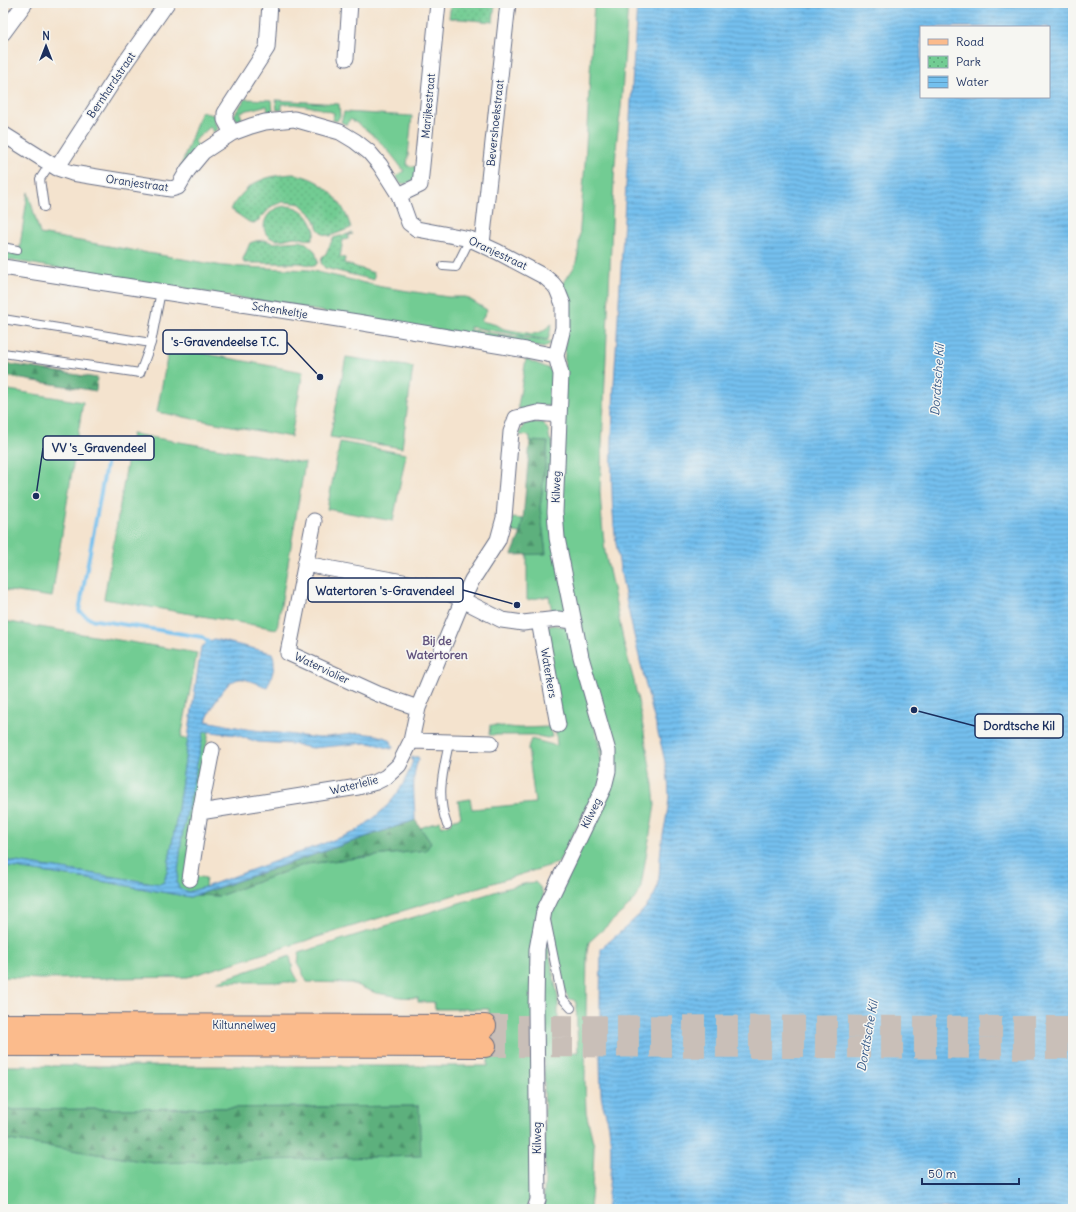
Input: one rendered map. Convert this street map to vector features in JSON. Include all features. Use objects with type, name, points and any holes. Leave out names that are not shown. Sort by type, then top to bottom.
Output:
[{"type":"main road","name":"Kiltunnelweg","points":[[3,1025],[485,1036],[3,1045]]},
{"type":"street","points":[[3,33],[25,3]]},
{"type":"street","name":"Bernhardstraat","points":[[54,166],[167,3]]},
{"type":"street","points":[[232,133],[225,120],[225,113],[267,48],[270,3]]},
{"type":"street","points":[[346,58],[350,3]]},
{"type":"street","name":"Marijkestraat","points":[[399,195],[420,185],[438,3]]},
{"type":"street","name":"Bevershoekstraat","points":[[476,241],[508,3]]},
{"type":"street","name":"Oranjestraat","points":[[3,134],[54,166],[72,173],[171,189],[178,187],[188,170],[203,152],[232,133],[265,122],[294,119],[335,130],[355,141],[369,152],[380,165],[399,195],[408,223],[417,228],[476,241],[545,277],[557,289]]},
{"type":"street","name":"Schenkeltje","points":[[3,267],[160,291],[556,356]]},
{"type":"street","name":"Kilweg","points":[[535,1209],[538,1200],[537,949],[544,911],[604,787],[608,771],[608,751],[581,657],[557,538],[555,512],[561,374],[556,356],[563,328],[563,304],[557,289]]},
{"type":"street","points":[[463,599],[472,580],[498,540],[504,518],[512,432],[516,418],[537,413],[559,415]]},
{"type":"street","name":"Waterviolier","points":[[314,521],[288,653],[378,694],[418,708]]},
{"type":"street","points":[[305,564],[441,589],[502,620],[523,623],[573,620]]},
{"type":"street","name":"Waterlelie","points":[[200,812],[358,787],[376,782],[386,777],[399,765],[410,741],[418,708],[463,599]]},
{"type":"street","name":"Waterkers","points":[[539,621],[558,726]]},
{"type":"street","points":[[410,741],[491,743]]},
{"type":"street","points":[[190,879],[200,812],[212,750]]},
{"type":"lane","points":[[44,207],[40,179],[54,166]]},
{"type":"lane","points":[[443,266],[456,268],[476,241]]},
{"type":"lane","points":[[3,247],[17,250]]},
{"type":"lane","points":[[3,352],[140,374],[151,343],[160,291]]},
{"type":"lane","points":[[3,319],[151,343]]},
{"type":"lane","points":[[447,824],[442,812],[440,797],[441,783],[449,743]]},
{"type":"lane","points":[[544,911],[562,998],[571,1008]]},
{"type":"green space","points":[[451,3],[495,3],[493,22],[449,18]]},
{"type":"green space","points":[[594,3],[628,3],[621,108],[614,179],[600,491],[605,552],[642,721],[653,784],[655,805],[640,891],[630,905],[589,942],[587,952],[586,1112],[594,1146],[590,1209],[543,1209],[545,1177],[543,943],[547,942],[558,998],[558,1053],[578,1052],[576,1003],[574,1000],[569,999],[564,990],[551,924],[551,912],[609,787],[576,619],[561,516],[562,431],[566,323],[561,287],[575,266],[578,254]]},
{"type":"green space","points":[[245,99],[272,100],[273,111],[268,112],[267,106],[264,106],[240,112],[242,119],[237,120],[234,115]]},
{"type":"green space","points":[[276,100],[339,104],[340,116],[337,121],[332,120],[334,113],[295,105],[282,104],[282,110],[277,110]]},
{"type":"green space","points":[[201,112],[214,115],[215,123],[218,129],[214,132],[210,127],[194,141],[200,148],[179,171]]},
{"type":"green space","points":[[344,112],[412,116],[407,166],[417,167],[415,179],[406,184],[400,183],[396,176],[404,171],[380,142],[359,124],[350,119],[347,125],[341,122]]},
{"type":"green space","points":[[293,174],[314,180],[330,192],[343,208],[351,228],[330,236],[323,234],[318,229],[315,220],[310,213],[300,204],[295,203],[283,202],[272,206],[260,219],[254,223],[249,222],[230,209],[243,193],[256,182],[272,177]]},
{"type":"green space","points":[[28,192],[40,234],[223,266],[309,270],[382,287],[448,297],[466,297],[487,310],[481,321],[497,325],[504,329],[533,334],[541,332],[552,324],[548,340],[470,327],[470,330],[552,342],[544,348],[3,259],[3,250],[19,252]]},
{"type":"green space","points":[[287,206],[298,209],[306,214],[315,232],[312,239],[308,240],[294,237],[278,240],[268,235],[264,227],[267,217],[275,209]]},
{"type":"green space","points":[[352,233],[353,234],[348,235],[348,239],[343,240],[340,257],[345,258],[344,263],[374,273],[374,280],[325,268],[321,263],[322,257],[327,252],[333,238]]},
{"type":"green space","points":[[265,240],[273,243],[300,241],[306,243],[315,251],[318,262],[315,266],[300,263],[244,263],[243,259],[250,243]]},
{"type":"green space","points":[[169,347],[303,372],[291,437],[157,412]]},
{"type":"green space","points":[[346,357],[413,367],[402,448],[330,437]]},
{"type":"green space","points":[[526,359],[550,369],[555,376],[554,406],[535,406],[521,411],[518,406]]},
{"type":"green space","points":[[3,363],[97,378],[96,391],[3,376]]},
{"type":"green space","points":[[3,389],[83,402],[52,597],[3,590]]},
{"type":"green space","points":[[533,422],[543,423],[548,430],[550,440],[552,441],[567,613],[552,611],[549,596],[527,600],[527,554],[546,553],[540,508],[548,443],[530,441],[530,436],[519,435],[524,424]]},
{"type":"green space","points":[[132,434],[305,463],[277,629],[104,599]]},
{"type":"green space","points":[[530,441],[548,442],[540,508],[546,554],[512,555],[520,535],[523,519]]},
{"type":"green space","points":[[340,442],[406,454],[393,521],[327,509]]},
{"type":"green space","points":[[512,518],[523,519],[520,533],[509,531]]},
{"type":"green space","points":[[3,621],[197,653],[181,738],[188,739],[177,816],[164,882],[160,884],[3,860]]},
{"type":"green space","points":[[553,625],[566,627],[571,635],[598,741],[602,764],[602,780],[558,863],[188,977],[40,979],[3,977],[3,866],[95,880],[190,897],[197,895],[219,896],[306,864],[426,850],[431,843],[420,828],[440,821],[442,827],[451,823],[452,820],[461,817],[458,801],[470,799],[472,809],[535,803],[528,748],[531,739],[557,746],[548,632],[548,627]]},
{"type":"green space","points":[[490,725],[519,728],[550,727],[552,737],[547,738],[533,735],[489,735]]},
{"type":"green space","points":[[204,730],[209,731],[200,782],[196,876],[206,878],[205,887],[188,892],[179,888],[176,883],[182,835]]},
{"type":"green space","points":[[415,820],[431,843],[426,850],[306,864],[219,896],[197,895]]},
{"type":"green space","points":[[535,882],[542,890],[544,901],[529,1209],[3,1209],[3,1139],[154,1163],[419,1106],[3,1110],[3,1066],[488,1066],[489,1009],[435,1009],[434,1002],[418,1002],[418,998],[376,993],[351,983],[307,982],[298,964],[299,953],[507,888]]},
{"type":"green space","points":[[290,956],[293,971],[299,982],[216,982]]},
{"type":"green space","points":[[419,1106],[421,1156],[154,1163],[3,1139],[3,1110]]},
{"type":"water","points":[[637,3],[1073,3],[1073,1209],[606,1209],[610,1178],[611,1147],[609,1127],[601,1092],[601,949],[639,915],[655,893],[659,876],[661,848],[669,797],[669,786],[665,763],[632,625],[616,543],[612,504],[614,384]]},
{"type":"water","points":[[214,639],[272,653],[274,666],[267,687],[244,679],[237,679],[231,682],[220,694],[206,721],[246,729],[319,738],[359,733],[376,735],[391,741],[393,748],[391,749],[366,743],[312,748],[291,744],[258,742],[236,735],[204,731],[182,835],[177,883],[179,888],[188,892],[205,887],[355,832],[375,817],[391,802],[409,772],[413,760],[411,759],[412,757],[418,757],[419,759],[416,765],[414,780],[415,820],[190,897],[95,880],[3,866],[3,860],[160,884],[164,882],[177,816],[201,647]]},
{"type":"waterway","points":[[107,460],[79,611],[90,619],[202,637],[208,642],[207,647]]},
{"type":"tunnel","points":[[485,1026],[1073,1027]]},
{"type":"tunnel","points":[[485,1046],[1073,1048]]},
{"type":"place","name":"'s-Gravendeelse T.C.","points":[[320,377]]},
{"type":"place","name":"VV 's_Gravendeel","points":[[36,496]]},
{"type":"place","name":"Watertoren 's-Gravendeel","points":[[517,605]]},
{"type":"place","name":"Dordtsche Kil","points":[[914,710]]},
{"type":"district","name":"Bij de Watertoren","points":[[437,647]]}]
